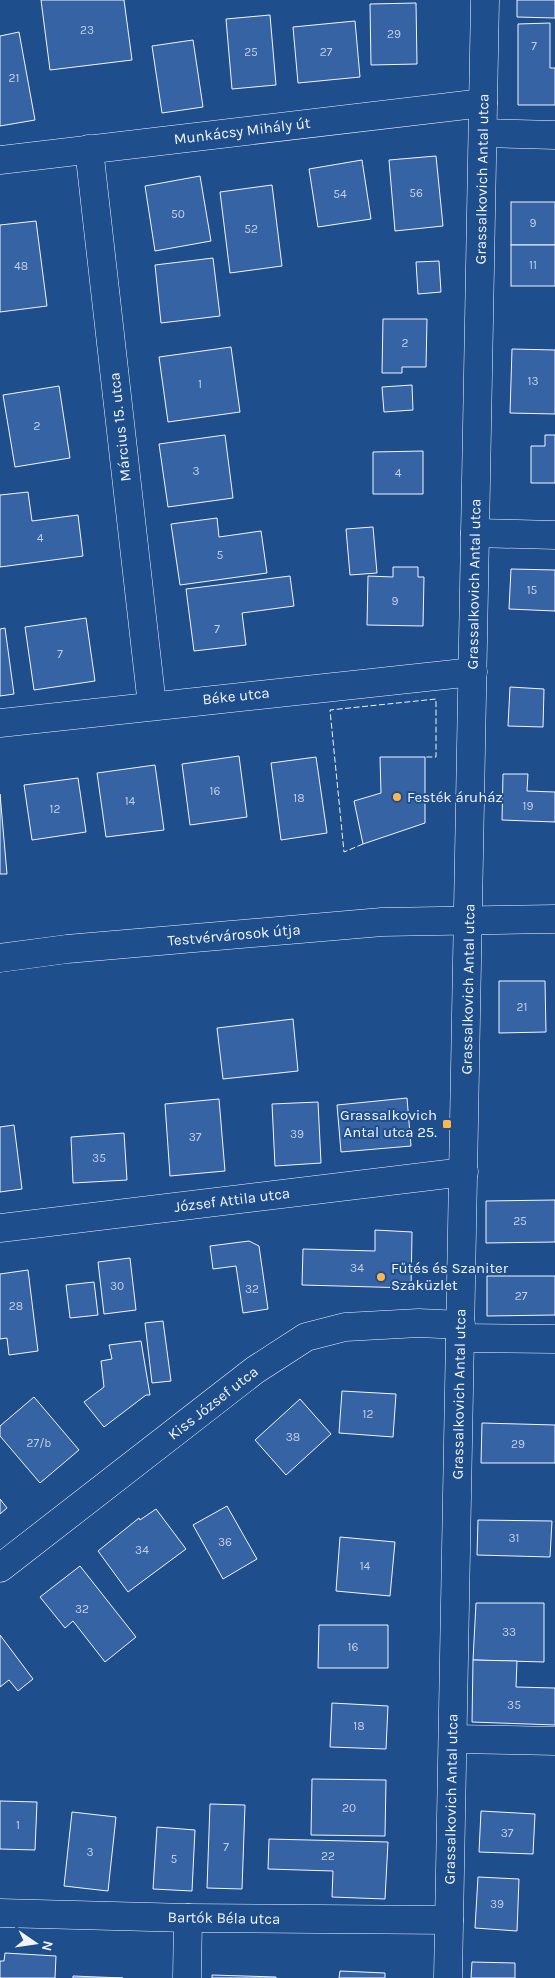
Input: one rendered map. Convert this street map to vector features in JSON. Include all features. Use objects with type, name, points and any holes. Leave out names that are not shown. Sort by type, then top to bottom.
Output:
[{"type":"street","name":"Grassalkovich Antal utca","points":[[448,1978],[485,0]]},
{"type":"street","name":"Munkácsy Mihály út","points":[[0,160],[483,103]]},
{"type":"street","points":[[483,133],[555,135]]},
{"type":"street","name":"Március 15. utca","points":[[89,149],[152,705]]},
{"type":"street","points":[[475,533],[555,535]]},
{"type":"street","name":"Béke utca","points":[[0,723],[152,705],[473,672]]},
{"type":"street","name":"Testvérvárosok útja","points":[[0,958],[67,950],[382,922],[555,919]]},
{"type":"street","name":"József Attila utca","points":[[0,1228],[464,1172]]},
{"type":"street","name":"Kiss József utca","points":[[0,1568],[255,1370],[306,1337],[345,1327],[419,1323],[460,1331],[555,1339]]},
{"type":"street","points":[[452,1739],[555,1740]]},
{"type":"street","name":"Bartók Béla utca","points":[[0,1914],[449,1920]]},
{"type":"street","points":[[187,1978],[188,1918]]},
{"type":"building","points":[[41,0],[124,0],[132,60],[50,70]]},
{"type":"building","points":[[517,0],[555,0],[555,18],[517,17]]},
{"type":"building","points":[[416,3],[417,64],[371,65],[370,4]]},
{"type":"building","points":[[270,15],[276,85],[232,89],[226,19]]},
{"type":"building","points":[[355,21],[360,77],[298,83],[293,27]]},
{"type":"building","points":[[550,23],[550,68],[555,68],[555,105],[518,105],[518,24]]},
{"type":"building","points":[[19,32],[35,120],[0,126],[0,36]]},
{"type":"building","points":[[193,40],[203,107],[162,113],[152,46]]},
{"type":"building","points":[[436,156],[443,226],[395,231],[389,160]]},
{"type":"building","points":[[362,160],[371,219],[318,227],[309,169]]},
{"type":"building","points":[[200,176],[211,241],[155,251],[145,186]]},
{"type":"building","points":[[272,185],[282,266],[230,273],[220,192]]},
{"type":"building","points":[[511,202],[555,202],[555,245],[511,245]]},
{"type":"building","points":[[36,221],[47,306],[0,312],[0,225]]},
{"type":"building","points":[[511,245],[555,245],[555,286],[511,286]]},
{"type":"building","points":[[213,258],[220,316],[161,323],[155,265]]},
{"type":"building","points":[[439,261],[441,292],[418,294],[416,262]]},
{"type":"building","points":[[383,319],[427,319],[426,367],[402,367],[402,373],[382,373]]},
{"type":"building","points":[[231,347],[240,412],[168,422],[159,357]]},
{"type":"building","points":[[512,349],[555,350],[555,414],[510,413]]},
{"type":"building","points":[[412,385],[413,410],[384,412],[382,387]]},
{"type":"building","points":[[59,386],[70,458],[15,467],[3,395]]},
{"type":"building","points":[[225,435],[233,498],[168,507],[159,444]]},
{"type":"building","points":[[545,435],[555,435],[555,483],[531,483],[531,446],[545,446]]},
{"type":"building","points":[[423,451],[423,494],[373,494],[373,452]]},
{"type":"building","points":[[28,492],[32,521],[78,515],[83,556],[0,567],[0,495]]},
{"type":"building","points":[[217,518],[219,537],[261,531],[267,573],[180,585],[171,524]]},
{"type":"building","points":[[373,527],[377,573],[350,575],[346,529]]},
{"type":"building","points":[[393,567],[418,567],[418,577],[424,577],[423,626],[367,625],[368,576],[393,577]]},
{"type":"building","points":[[511,569],[555,570],[555,611],[509,609]]},
{"type":"building","points":[[290,576],[294,606],[242,613],[246,645],[194,651],[186,589]]},
{"type":"building","points":[[86,618],[95,681],[34,690],[25,627]]},
{"type":"building","points":[[5,628],[14,694],[0,696],[0,629]]},
{"type":"building","points":[[510,687],[544,689],[543,727],[508,726]]},
{"type":"building","points":[[239,756],[247,817],[190,825],[182,764]]},
{"type":"building","points":[[316,757],[327,833],[281,840],[271,763]]},
{"type":"building","name":"Festék áruház","points":[[380,757],[425,757],[425,823],[363,844],[354,801],[381,793]]},
{"type":"building","points":[[155,765],[164,830],[106,837],[97,773]]},
{"type":"building","points":[[503,774],[528,774],[527,791],[555,792],[555,822],[502,820]]},
{"type":"building","points":[[78,778],[86,832],[32,840],[24,785]]},
{"type":"building","points":[[0,794],[7,874],[0,874]]},
{"type":"building","points":[[499,981],[545,981],[546,1032],[499,1033]]},
{"type":"building","points":[[293,1019],[298,1071],[223,1079],[217,1028]]},
{"type":"building","points":[[407,1098],[411,1146],[341,1152],[337,1105]]},
{"type":"building","points":[[219,1099],[225,1171],[170,1176],[165,1104]]},
{"type":"building","points":[[318,1102],[321,1163],[275,1166],[272,1104]]},
{"type":"building","points":[[14,1125],[22,1189],[0,1192],[0,1127]]},
{"type":"building","points":[[124,1133],[127,1180],[73,1183],[71,1137]]},
{"type":"building","points":[[555,1200],[555,1242],[486,1243],[486,1201]]},
{"type":"building","points":[[375,1230],[412,1232],[411,1288],[302,1285],[303,1249],[375,1251]]},
{"type":"building","points":[[249,1241],[259,1246],[268,1309],[243,1313],[236,1266],[213,1269],[210,1246]]},
{"type":"building","points":[[130,1258],[136,1310],[104,1314],[98,1262]]},
{"type":"building","points":[[28,1270],[38,1351],[9,1355],[7,1338],[0,1339],[0,1274]]},
{"type":"building","points":[[487,1276],[555,1276],[555,1315],[487,1316]]},
{"type":"building","points":[[94,1282],[98,1315],[70,1318],[66,1285]]},
{"type":"building","points":[[163,1321],[171,1381],[152,1383],[145,1323]]},
{"type":"building","points":[[141,1341],[150,1395],[146,1395],[104,1427],[84,1402],[104,1387],[101,1361],[112,1359],[109,1345]]},
{"type":"building","points":[[342,1391],[396,1394],[393,1437],[339,1433]]},
{"type":"building","points":[[34,1397],[79,1450],[40,1483],[0,1436],[0,1426]]},
{"type":"building","points":[[300,1399],[331,1434],[286,1475],[255,1440]]},
{"type":"building","points":[[482,1423],[555,1425],[555,1463],[481,1463]]},
{"type":"building","points":[[0,1499],[7,1508],[0,1514]]},
{"type":"building","points":[[227,1506],[257,1559],[223,1579],[193,1525]]},
{"type":"building","points":[[156,1509],[186,1549],[128,1592],[98,1551],[139,1518],[140,1520]]},
{"type":"building","points":[[478,1520],[552,1521],[550,1557],[477,1555]]},
{"type":"building","points":[[340,1537],[395,1542],[390,1596],[336,1591]]},
{"type":"building","points":[[80,1566],[136,1637],[105,1662],[73,1621],[65,1628],[40,1597]]},
{"type":"building","points":[[476,1603],[544,1603],[544,1662],[473,1660]]},
{"type":"building","points":[[319,1625],[388,1625],[388,1668],[318,1668]]},
{"type":"building","points":[[0,1635],[33,1679],[18,1691],[9,1680],[0,1687]]},
{"type":"building","points":[[473,1660],[517,1661],[516,1687],[555,1688],[555,1725],[472,1722]]},
{"type":"building","points":[[332,1703],[388,1706],[386,1749],[330,1747]]},
{"type":"building","points":[[312,1779],[386,1780],[385,1836],[311,1835]]},
{"type":"building","points":[[0,1801],[37,1802],[35,1850],[0,1849]]},
{"type":"building","points":[[210,1804],[245,1805],[242,1889],[207,1888]]},
{"type":"building","points":[[481,1811],[535,1814],[533,1854],[479,1852]]},
{"type":"building","points":[[72,1812],[116,1817],[108,1891],[64,1886]]},
{"type":"building","points":[[157,1827],[195,1830],[192,1891],[153,1889]]},
{"type":"building","points":[[269,1839],[388,1842],[385,1899],[332,1897],[333,1871],[268,1869]]},
{"type":"building","points":[[478,1877],[519,1879],[517,1931],[475,1928]]},
{"type":"building","points":[[5,1953],[56,1956],[55,1978],[0,1978],[0,1961],[4,1961]]},
{"type":"building","points":[[472,1962],[515,1963],[515,1978],[471,1978]]},
{"type":"building","points":[[340,1971],[385,1973],[385,1978],[339,1978]]},
{"type":"building","points":[[212,1975],[276,1977],[276,1978],[212,1978]]},
{"type":"building","points":[[73,1976],[123,1978],[73,1978]]},
{"type":"fence","points":[[363,844],[344,852],[330,710],[436,699],[436,757],[425,757]]},
{"type":"place","name":"Festék áruház","points":[[397,797]]},
{"type":"place","name":"Grassalkovich Antal utca 25.","points":[[447,1124]]},
{"type":"place","name":"Fűtés és Szaniter Szaküzlet","points":[[381,1277]]}]
